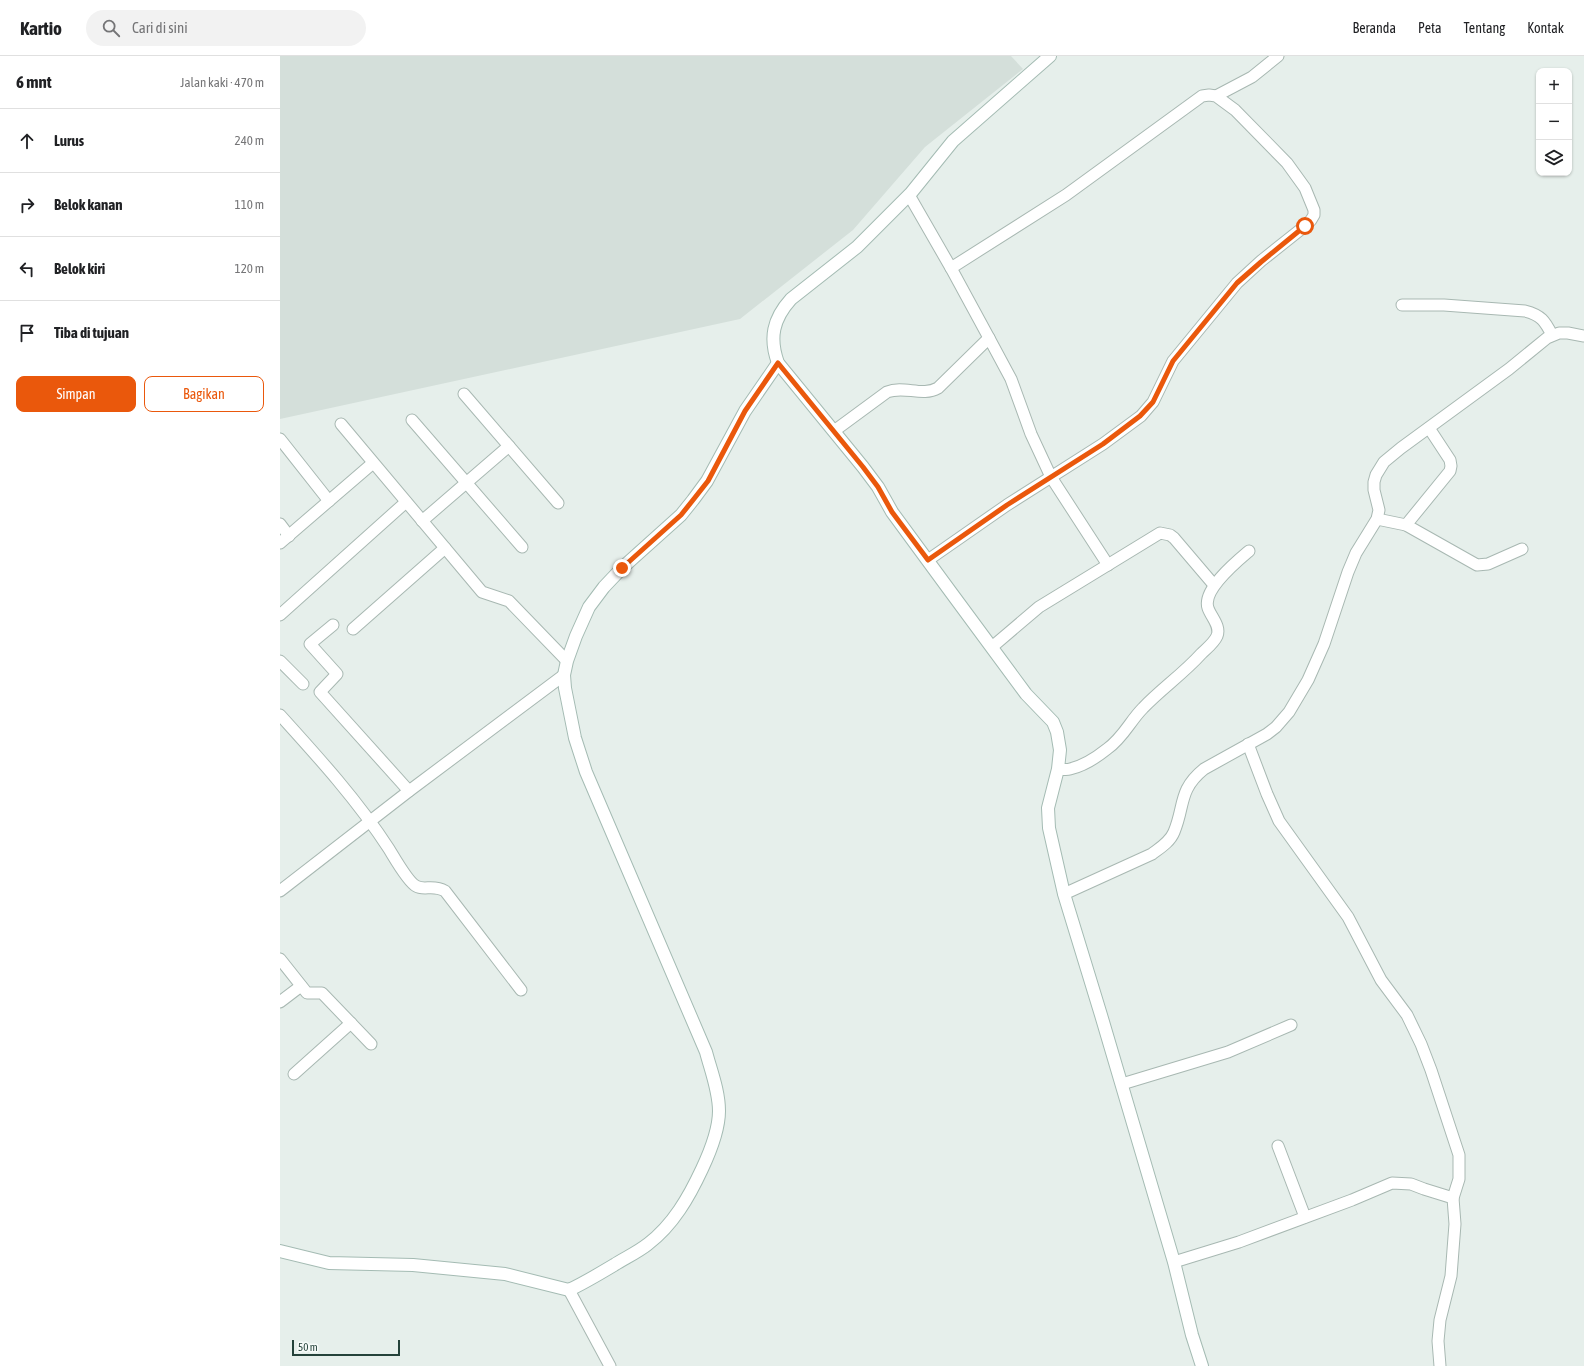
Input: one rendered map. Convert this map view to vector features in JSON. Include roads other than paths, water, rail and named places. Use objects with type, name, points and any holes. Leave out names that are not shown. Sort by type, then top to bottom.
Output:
[{"type":"street","points":[[1050,56],[953,141],[909,195],[857,247],[791,300],[782,309],[775,326],[773,350],[778,363],[878,487],[892,512],[1026,694],[1053,722],[1060,741],[1058,769],[1050,797],[1048,818],[1064,894],[1122,1084],[1174,1262],[1192,1335],[1202,1366]]},
{"type":"street","points":[[1216,96],[1252,77],[1278,56]]},
{"type":"street","points":[[928,560],[1007,505],[1103,444],[1140,416],[1153,402],[1173,361],[1237,283],[1305,226],[1314,215],[1314,210],[1305,188],[1287,163],[1235,110],[1216,96],[1202,96],[1066,195],[951,268]]},
{"type":"street","points":[[909,195],[951,268],[1011,379],[1031,434],[1051,477],[1108,564]]},
{"type":"street","points":[[1402,305],[1444,305],[1526,311],[1535,313],[1541,317],[1552,335]]},
{"type":"street","points":[[1064,894],[1152,854],[1163,846],[1174,832],[1185,791],[1190,782],[1204,769],[1267,734],[1283,720],[1308,680],[1324,644],[1348,572],[1356,553],[1377,519],[1379,510],[1374,490],[1374,482],[1379,469],[1384,462],[1552,335],[1568,333],[1584,336]]},
{"type":"street","points":[[834,431],[887,392],[895,389],[902,389],[928,392],[938,388],[989,338]]},
{"type":"street","points":[[280,1251],[329,1263],[413,1265],[505,1274],[569,1290],[648,1245],[667,1226],[691,1192],[709,1155],[716,1130],[719,1111],[716,1088],[706,1052],[586,772],[574,738],[564,676],[576,636],[589,607],[604,587],[622,568],[681,515],[708,481],[745,411],[778,363]]},
{"type":"street","points":[[464,394],[558,503]]},
{"type":"street","points":[[412,420],[522,547]]},
{"type":"street","points":[[341,424],[482,592],[509,601],[567,662]]},
{"type":"street","points":[[1406,525],[1450,471],[1450,460],[1428,428]]},
{"type":"street","points":[[280,439],[329,501]]},
{"type":"street","points":[[422,521],[509,446]]},
{"type":"street","points":[[280,543],[373,462]]},
{"type":"street","points":[[280,615],[406,502]]},
{"type":"street","points":[[1377,519],[1406,525],[1477,565],[1488,564],[1522,549]]},
{"type":"street","points":[[280,524],[289,536]]},
{"type":"street","points":[[992,647],[1039,607],[1160,533],[1166,533],[1174,538],[1214,585]]},
{"type":"street","points":[[353,629],[445,548]]},
{"type":"street","points":[[1058,769],[1070,769],[1087,762],[1108,749],[1121,737],[1142,709],[1196,660],[1212,643],[1218,635],[1217,627],[1208,608],[1207,598],[1214,585],[1238,560],[1249,551]]},
{"type":"street","points":[[333,625],[310,644],[337,674],[320,692],[409,791]]},
{"type":"street","points":[[280,661],[303,684]]},
{"type":"street","points":[[280,891],[409,791],[564,676]]},
{"type":"street","points":[[280,715],[371,820],[404,873],[415,886],[423,888],[434,887],[445,892],[521,990]]},
{"type":"street","points":[[1248,744],[1279,821],[1348,917],[1381,980],[1407,1015],[1421,1044],[1431,1070],[1459,1155],[1460,1179],[1453,1198],[1455,1224],[1451,1276],[1440,1320],[1438,1341],[1440,1366]]},
{"type":"street","points":[[280,958],[307,993],[322,992],[371,1044]]},
{"type":"street","points":[[280,1002],[301,986]]},
{"type":"street","points":[[294,1074],[351,1023]]},
{"type":"street","points":[[1122,1084],[1228,1052],[1291,1024]]},
{"type":"street","points":[[1278,1146],[1305,1217]]},
{"type":"street","points":[[1174,1262],[1238,1242],[1352,1200],[1392,1183],[1411,1184],[1453,1198]]},
{"type":"street","points":[[569,1290],[610,1366]]}]
